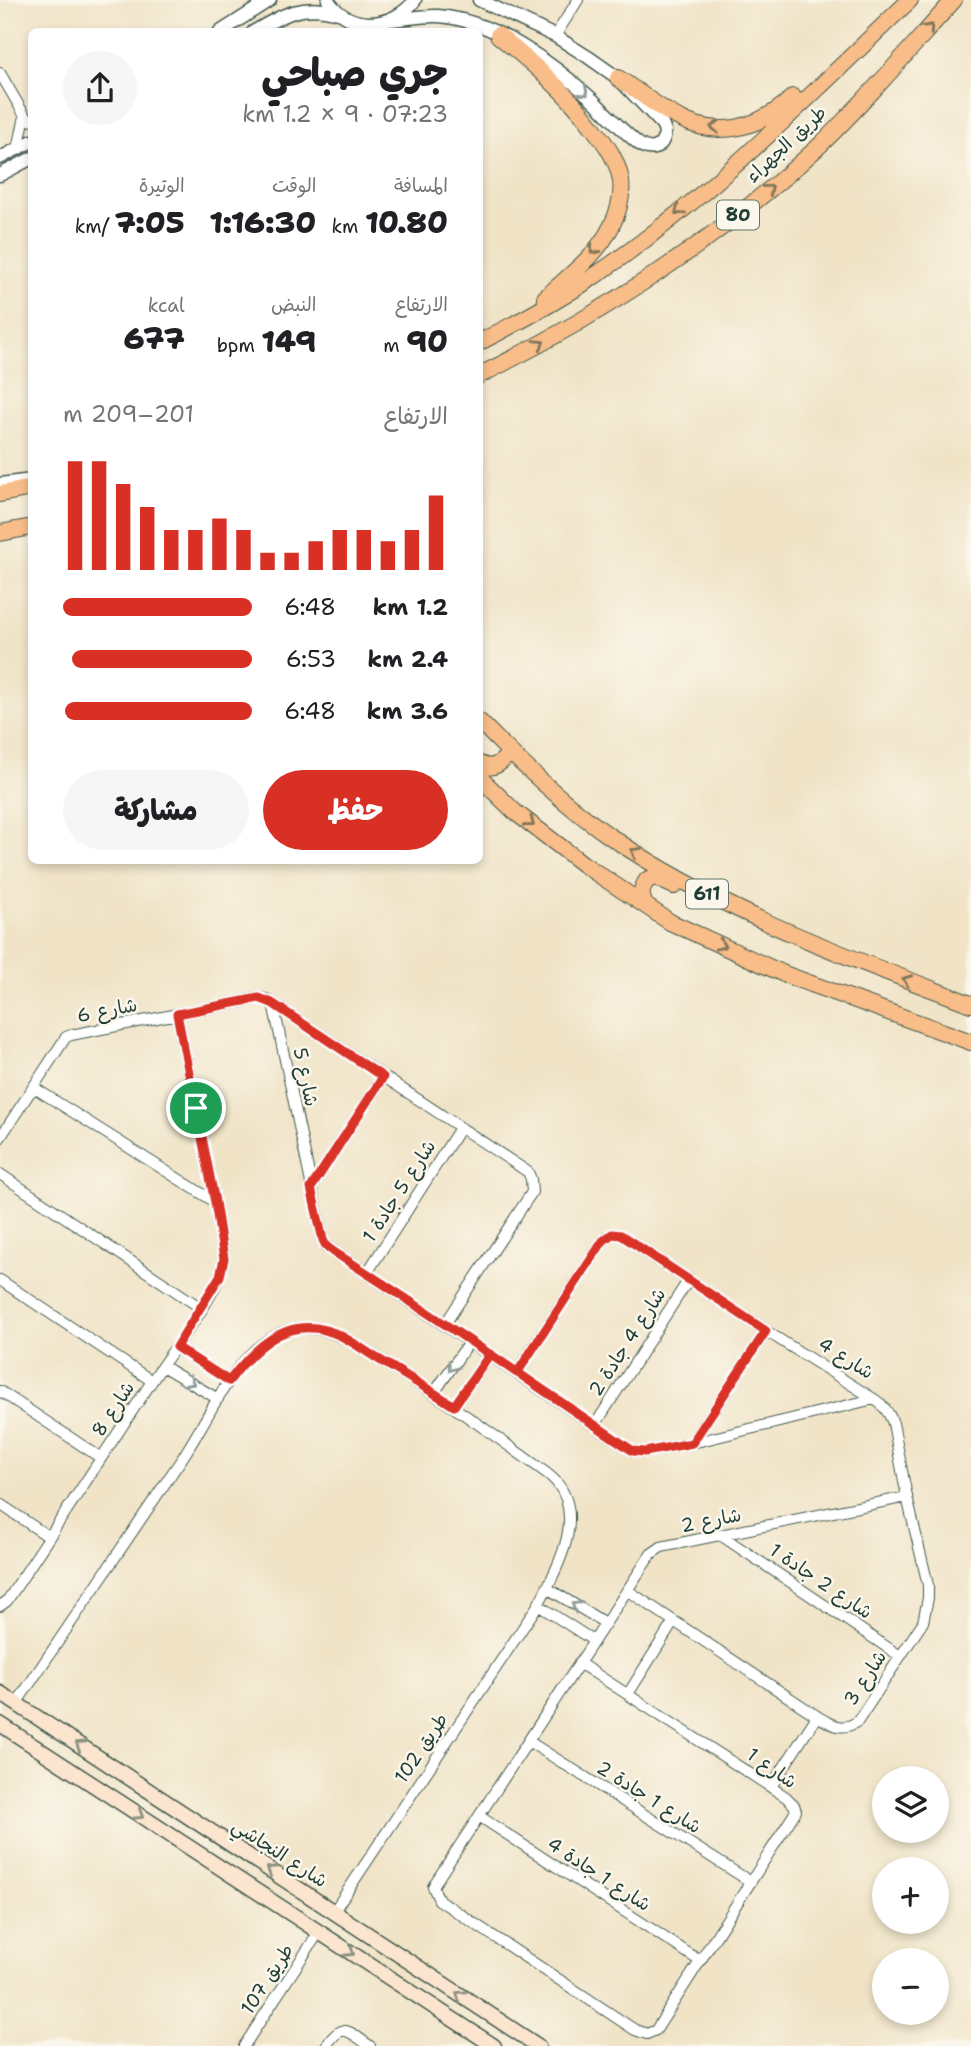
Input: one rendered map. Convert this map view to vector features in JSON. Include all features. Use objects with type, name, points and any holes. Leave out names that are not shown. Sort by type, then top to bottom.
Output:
[{"type":"main road","points":[[618,78],[678,118],[721,129],[744,126],[764,120],[783,107],[847,44],[910,0]]},
{"type":"main road","name":"طريق الجهراء","points":[[483,340],[520,322],[590,279],[665,223],[805,100],[910,0]]},
{"type":"main road","name":"طريق الجهراء","points":[[483,374],[530,351],[608,304],[728,223],[817,147],[954,0]]},
{"type":"main road","points":[[498,34],[549,77],[577,105],[615,158],[621,182],[620,207],[599,246],[520,322]]},
{"type":"main road","points":[[0,494],[28,489]]},
{"type":"main road","points":[[0,533],[28,528]]},
{"type":"main road","name":"611","points":[[483,725],[543,784],[610,837],[691,886],[792,934],[971,1004]]},
{"type":"main road","points":[[483,765],[497,766],[510,753]]},
{"type":"main road","name":"611","points":[[483,781],[515,812],[583,864],[670,922],[784,974],[971,1042]]},
{"type":"main road","points":[[645,905],[641,897],[642,887],[646,880],[655,877],[773,932],[792,934]]},
{"type":"main road","name":"شارع النجاشي","points":[[0,1693],[538,2046]]},
{"type":"main road","points":[[1,1726],[494,2046]]},
{"type":"main road","points":[[475,2034],[491,2030],[491,2015]]},
{"type":"street","points":[[226,28],[270,0]]},
{"type":"street","points":[[328,0],[341,14]]},
{"type":"street","points":[[390,20],[400,15],[415,0]]},
{"type":"street","points":[[479,0],[555,36],[618,78],[662,124],[665,131],[663,142],[658,147],[645,148],[556,70],[526,48],[483,28]]},
{"type":"street","points":[[555,36],[578,0]]},
{"type":"street","points":[[260,28],[306,8],[318,8],[365,23],[437,16],[483,28]]},
{"type":"street","points":[[0,73],[28,119],[18,149]]},
{"type":"street","points":[[0,158],[28,143]]},
{"type":"street","points":[[0,176],[28,160]]},
{"type":"street","points":[[0,484],[28,480]]},
{"type":"street","name":"شارع 6","points":[[0,1138],[66,1037],[259,998],[272,1003]]},
{"type":"street","name":"شارع 5","points":[[272,1003],[528,1171],[532,1192],[445,1324]]},
{"type":"street","name":"شارع 5","points":[[272,1003],[326,1246],[490,1354]]},
{"type":"street","points":[[152,1381],[220,1276],[224,1259],[177,1014]]},
{"type":"street","points":[[311,1188],[383,1077]]},
{"type":"street","points":[[33,1087],[215,1202]]},
{"type":"street","name":"شارع 5 جادة 1","points":[[367,1273],[460,1128]]},
{"type":"street","points":[[0,1174],[201,1308]]},
{"type":"street","name":"شارع 4","points":[[517,1373],[608,1237],[621,1235],[874,1399]]},
{"type":"street","name":"شارع 4 جادة 2","points":[[595,1425],[689,1279]]},
{"type":"street","name":"شارع 8","points":[[0,1280],[152,1381],[7,1601],[0,1606]]},
{"type":"street","name":"طريق 102","points":[[16,1704],[186,1451],[229,1381],[260,1345],[289,1330],[304,1327],[319,1329],[341,1336],[435,1393],[558,1483],[569,1510],[566,1546],[538,1605],[334,1911]]},
{"type":"street","points":[[692,1443],[766,1331]]},
{"type":"street","points":[[435,1393],[470,1341]]},
{"type":"street","points":[[176,1347],[229,1381]]},
{"type":"street","points":[[454,1406],[490,1354]]},
{"type":"street","name":"شارع 4","points":[[490,1354],[638,1452],[692,1443],[874,1399]]},
{"type":"street","points":[[162,1366],[218,1399]]},
{"type":"street","points":[[0,1391],[101,1458]]},
{"type":"street","name":"شارع 3","points":[[627,1590],[817,1716],[845,1728],[858,1721],[923,1622],[928,1598],[928,1586],[893,1423],[883,1404],[874,1399]]},
{"type":"street","name":"شارع 2","points":[[579,1662],[651,1553],[656,1550],[907,1497]]},
{"type":"street","points":[[0,1504],[49,1537]]},
{"type":"street","name":"شارع 2 جادة 1","points":[[722,1536],[900,1656]]},
{"type":"street","points":[[547,1588],[605,1623]]},
{"type":"street","points":[[538,1605],[594,1641]]},
{"type":"street","points":[[628,1694],[674,1621]]},
{"type":"street","name":"شارع 1","points":[[579,1662],[628,1694],[771,1787],[791,1801],[796,1811],[656,2030],[647,2034],[635,2030],[439,1900],[433,1890],[579,1662]]},
{"type":"street","points":[[771,1787],[817,1716]]},
{"type":"street","name":"شارع 1 جادة 2","points":[[528,1741],[751,1882]]},
{"type":"street","name":"شارع 1 جادة 4","points":[[479,1816],[700,1961]]},
{"type":"street","name":"طريق 107","points":[[244,2046],[319,1932]]},
{"type":"street","points":[[326,2046],[340,2030],[348,2031],[370,2046]]},
{"type":"route","points":[[196,1108],[177,1014],[259,998],[266,999],[383,1077],[311,1188],[323,1240],[334,1252],[445,1324],[490,1354],[517,1373],[603,1241],[612,1234],[621,1235],[766,1331],[692,1443],[645,1452],[633,1451],[517,1373],[490,1354],[454,1406],[341,1336],[304,1327],[289,1330],[260,1345],[229,1381],[176,1347],[220,1276],[224,1259],[196,1108]]}]
